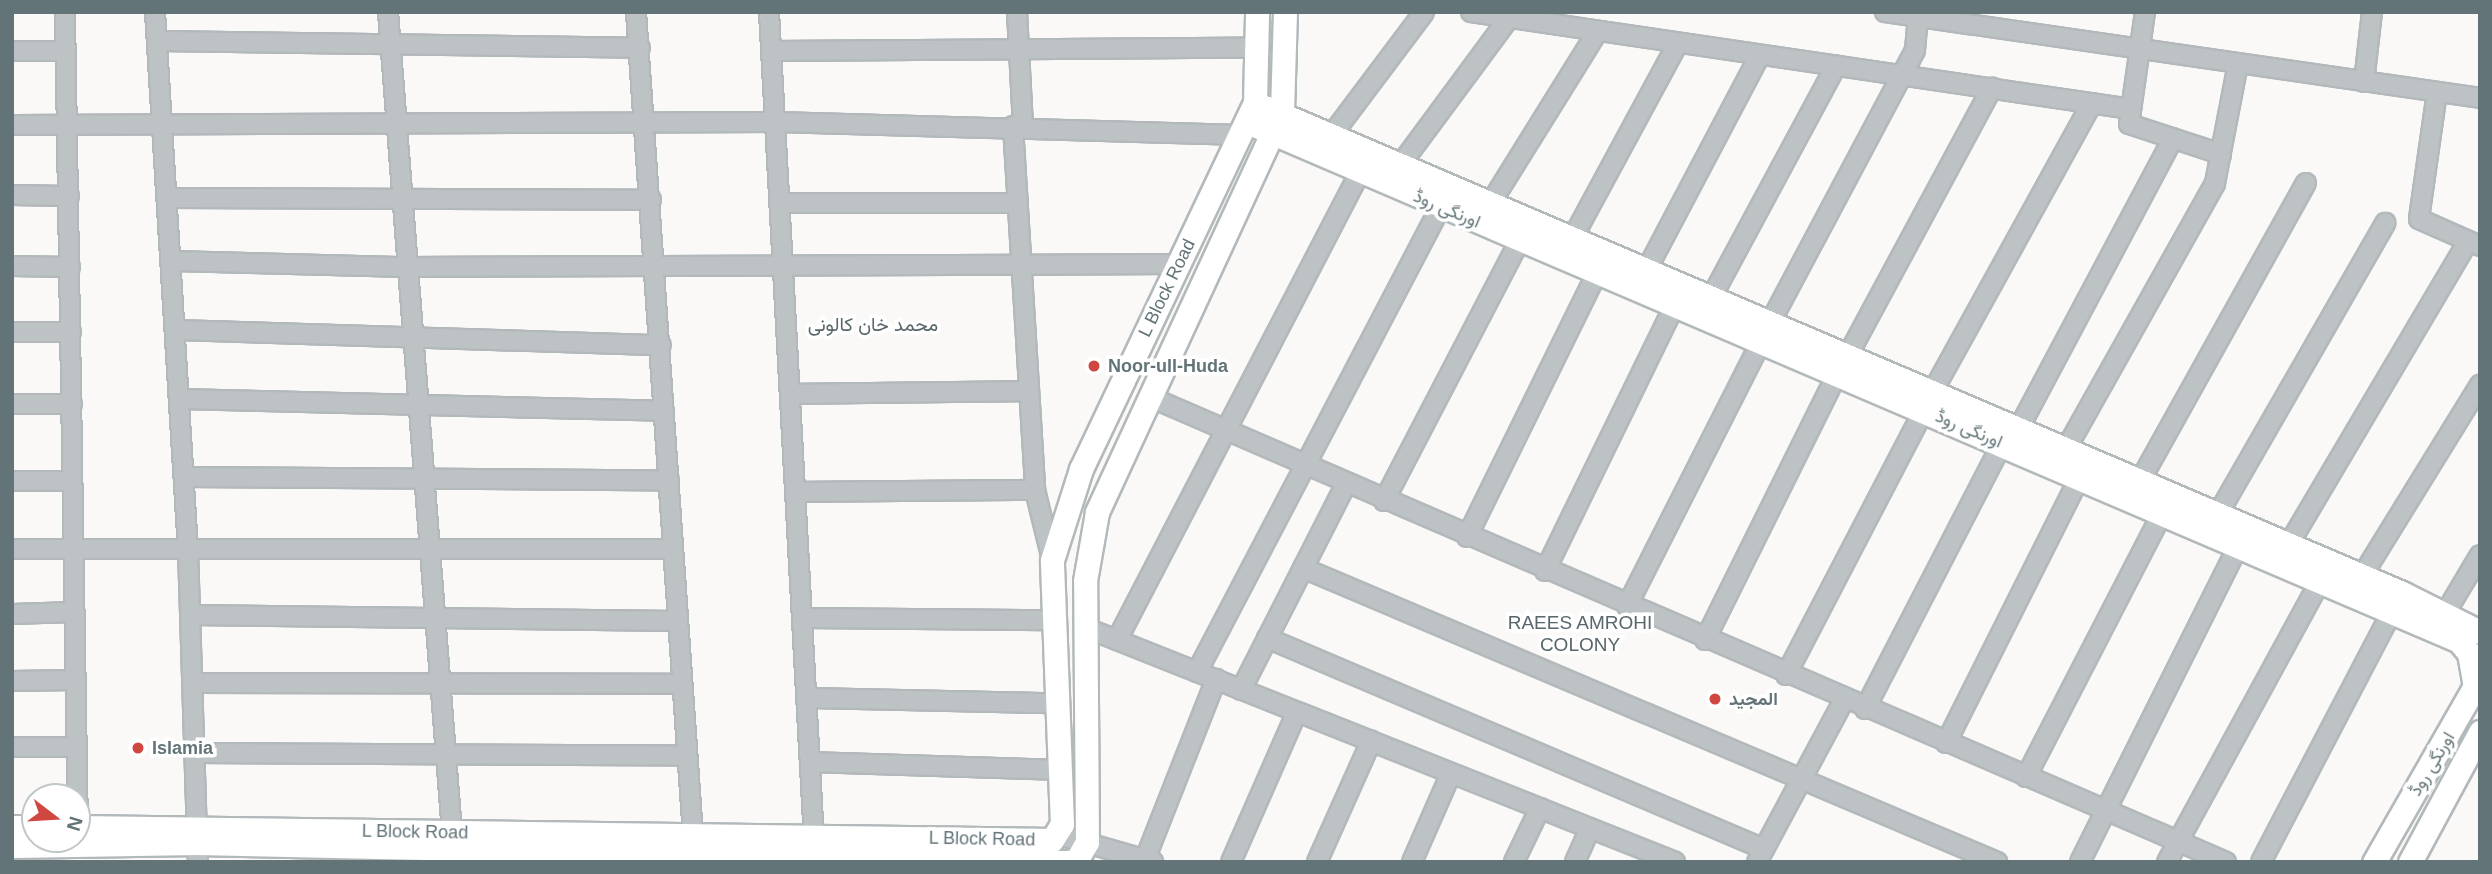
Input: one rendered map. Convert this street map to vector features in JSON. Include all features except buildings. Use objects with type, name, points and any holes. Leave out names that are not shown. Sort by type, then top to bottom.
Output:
[{"type":"main road","name":"L Block Road","points":[[686,850],[814,839],[1052,840],[1059,835],[1061,770],[1049,620],[1052,560],[1082,469],[1248,120],[1260,48],[1257,12]]},
{"type":"main road","name":"L Block Road","points":[[91,840],[453,849],[686,850],[916,860],[1076,861],[1087,842],[1084,627],[1097,512],[1282,112],[1285,12]]},
{"type":"main road","name":"اورنگی روڈ","points":[[1248,120],[1282,112],[1360,172],[1676,303],[1766,332],[2010,436],[2080,477],[2321,580],[2446,612],[2480,632]]},
{"type":"main road","name":"اورنگی روڈ","points":[[1248,120],[1272,133],[1401,164],[1492,201],[1572,239],[1711,298],[1766,332]]},
{"type":"main road","name":"اورنگی روڈ","points":[[2010,436],[2066,449],[2362,576],[2459,641],[2469,653],[2475,686],[2374,862]]},
{"type":"main road","name":"اورنگی روڈ","points":[[2410,862],[2480,732]]},
{"type":"street","points":[[65,12],[69,126],[77,783]]},
{"type":"street","points":[[155,12],[166,127],[177,330],[188,550],[197,844]]},
{"type":"street","points":[[388,12],[453,849]]},
{"type":"street","points":[[636,12],[657,268],[687,756],[686,850]]},
{"type":"street","points":[[769,12],[786,268],[814,839]]},
{"type":"street","points":[[1017,12],[1018,203],[1035,490],[1052,560]]},
{"type":"street","points":[[1324,144],[1423,12]]},
{"type":"street","points":[[1471,12],[1509,18],[1577,21],[1597,32],[2131,109]]},
{"type":"street","points":[[1885,12],[2480,98]]},
{"type":"street","points":[[2145,12],[2129,124],[2221,154]]},
{"type":"street","points":[[2364,82],[2372,12]]},
{"type":"street","points":[[1626,606],[1766,332],[1915,50],[1918,15]]},
{"type":"street","points":[[1401,164],[1509,18]]},
{"type":"street","points":[[1492,201],[1597,32]]},
{"type":"street","points":[[158,41],[391,47],[639,48]]},
{"type":"street","points":[[1572,239],[1678,43]]},
{"type":"street","points":[[772,51],[1260,48]]},
{"type":"street","points":[[12,51],[66,51]]},
{"type":"street","points":[[1646,271],[1760,55]]},
{"type":"street","points":[[2066,449],[2215,183],[2238,64]]},
{"type":"street","points":[[1711,298],[1836,66]]},
{"type":"street","points":[[1705,640],[1843,365],[1992,88]]},
{"type":"street","points":[[2289,544],[2474,243],[2419,219],[2437,92]]},
{"type":"street","points":[[1786,675],[1928,401],[2092,103]]},
{"type":"street","points":[[12,125],[166,127],[776,122],[1018,126],[1248,120]]},
{"type":"street","points":[[1865,709],[2173,138]]},
{"type":"street","points":[[1117,640],[1360,172]]},
{"type":"street","points":[[2140,481],[2306,183]]},
{"type":"street","points":[[12,195],[69,196]]},
{"type":"street","points":[[170,198],[651,200]]},
{"type":"street","points":[[781,203],[1018,203]]},
{"type":"street","points":[[1197,672],[1441,206]]},
{"type":"street","points":[[1384,501],[1531,219]]},
{"type":"street","points":[[2218,514],[2385,223]]},
{"type":"street","points":[[173,261],[407,267],[657,268],[1021,269],[1178,264]]},
{"type":"street","points":[[12,266],[70,267]]},
{"type":"street","points":[[1467,537],[1598,271]]},
{"type":"street","points":[[1545,571],[1676,303]]},
{"type":"street","points":[[177,330],[412,334],[661,345]]},
{"type":"street","points":[[12,332],[71,332]]},
{"type":"street","points":[[2362,576],[2480,385]]},
{"type":"street","points":[[792,394],[1029,391]]},
{"type":"street","points":[[1150,397],[1545,571],[2226,862]]},
{"type":"street","points":[[180,399],[664,411]]},
{"type":"street","points":[[12,404],[72,404]]},
{"type":"street","points":[[184,477],[669,480]]},
{"type":"street","points":[[1946,743],[2080,477]]},
{"type":"street","points":[[12,481],[72,481]]},
{"type":"street","points":[[1241,690],[1346,484]]},
{"type":"street","points":[[797,492],[1035,490]]},
{"type":"street","points":[[2026,777],[2163,511]]},
{"type":"street","points":[[2080,862],[2239,545]]},
{"type":"street","points":[[12,549],[673,549]]},
{"type":"street","points":[[2446,612],[2480,555]]},
{"type":"street","points":[[1303,568],[1997,862]]},
{"type":"street","points":[[2167,862],[2321,580]]},
{"type":"street","points":[[2261,862],[2398,601]]},
{"type":"street","points":[[12,614],[74,612]]},
{"type":"street","points":[[190,615],[677,621]]},
{"type":"street","points":[[803,618],[1049,620]]},
{"type":"street","points":[[1084,627],[1590,828],[1641,855],[1675,862]]},
{"type":"street","points":[[1267,638],[1760,855],[1844,700]]},
{"type":"street","points":[[12,681],[75,680]]},
{"type":"street","points":[[1059,835],[1147,861],[1216,680]]},
{"type":"street","points":[[192,683],[440,686],[682,684]]},
{"type":"street","points":[[807,698],[1055,703]]},
{"type":"street","points":[[1231,862],[1297,712]]},
{"type":"street","points":[[1317,862],[1371,741]]},
{"type":"street","points":[[12,747],[76,747]]},
{"type":"street","points":[[194,753],[687,756]]},
{"type":"street","points":[[810,762],[1061,770]]},
{"type":"street","points":[[1412,862],[1451,773]]},
{"type":"street","points":[[1514,862],[1540,808]]},
{"type":"street","points":[[1575,862],[1590,828]]},
{"type":"place","name":"Noor-ull-Huda","points":[[1094,366]]},
{"type":"place","name":"المجید","points":[[1715,699]]},
{"type":"place","name":"Islamia","points":[[138,748]]},
{"type":"district","name":"محمد خان کالونی","points":[[873,325]]},
{"type":"district","name":"RAEES AMROHI COLONY","points":[[1580,634]]}]
